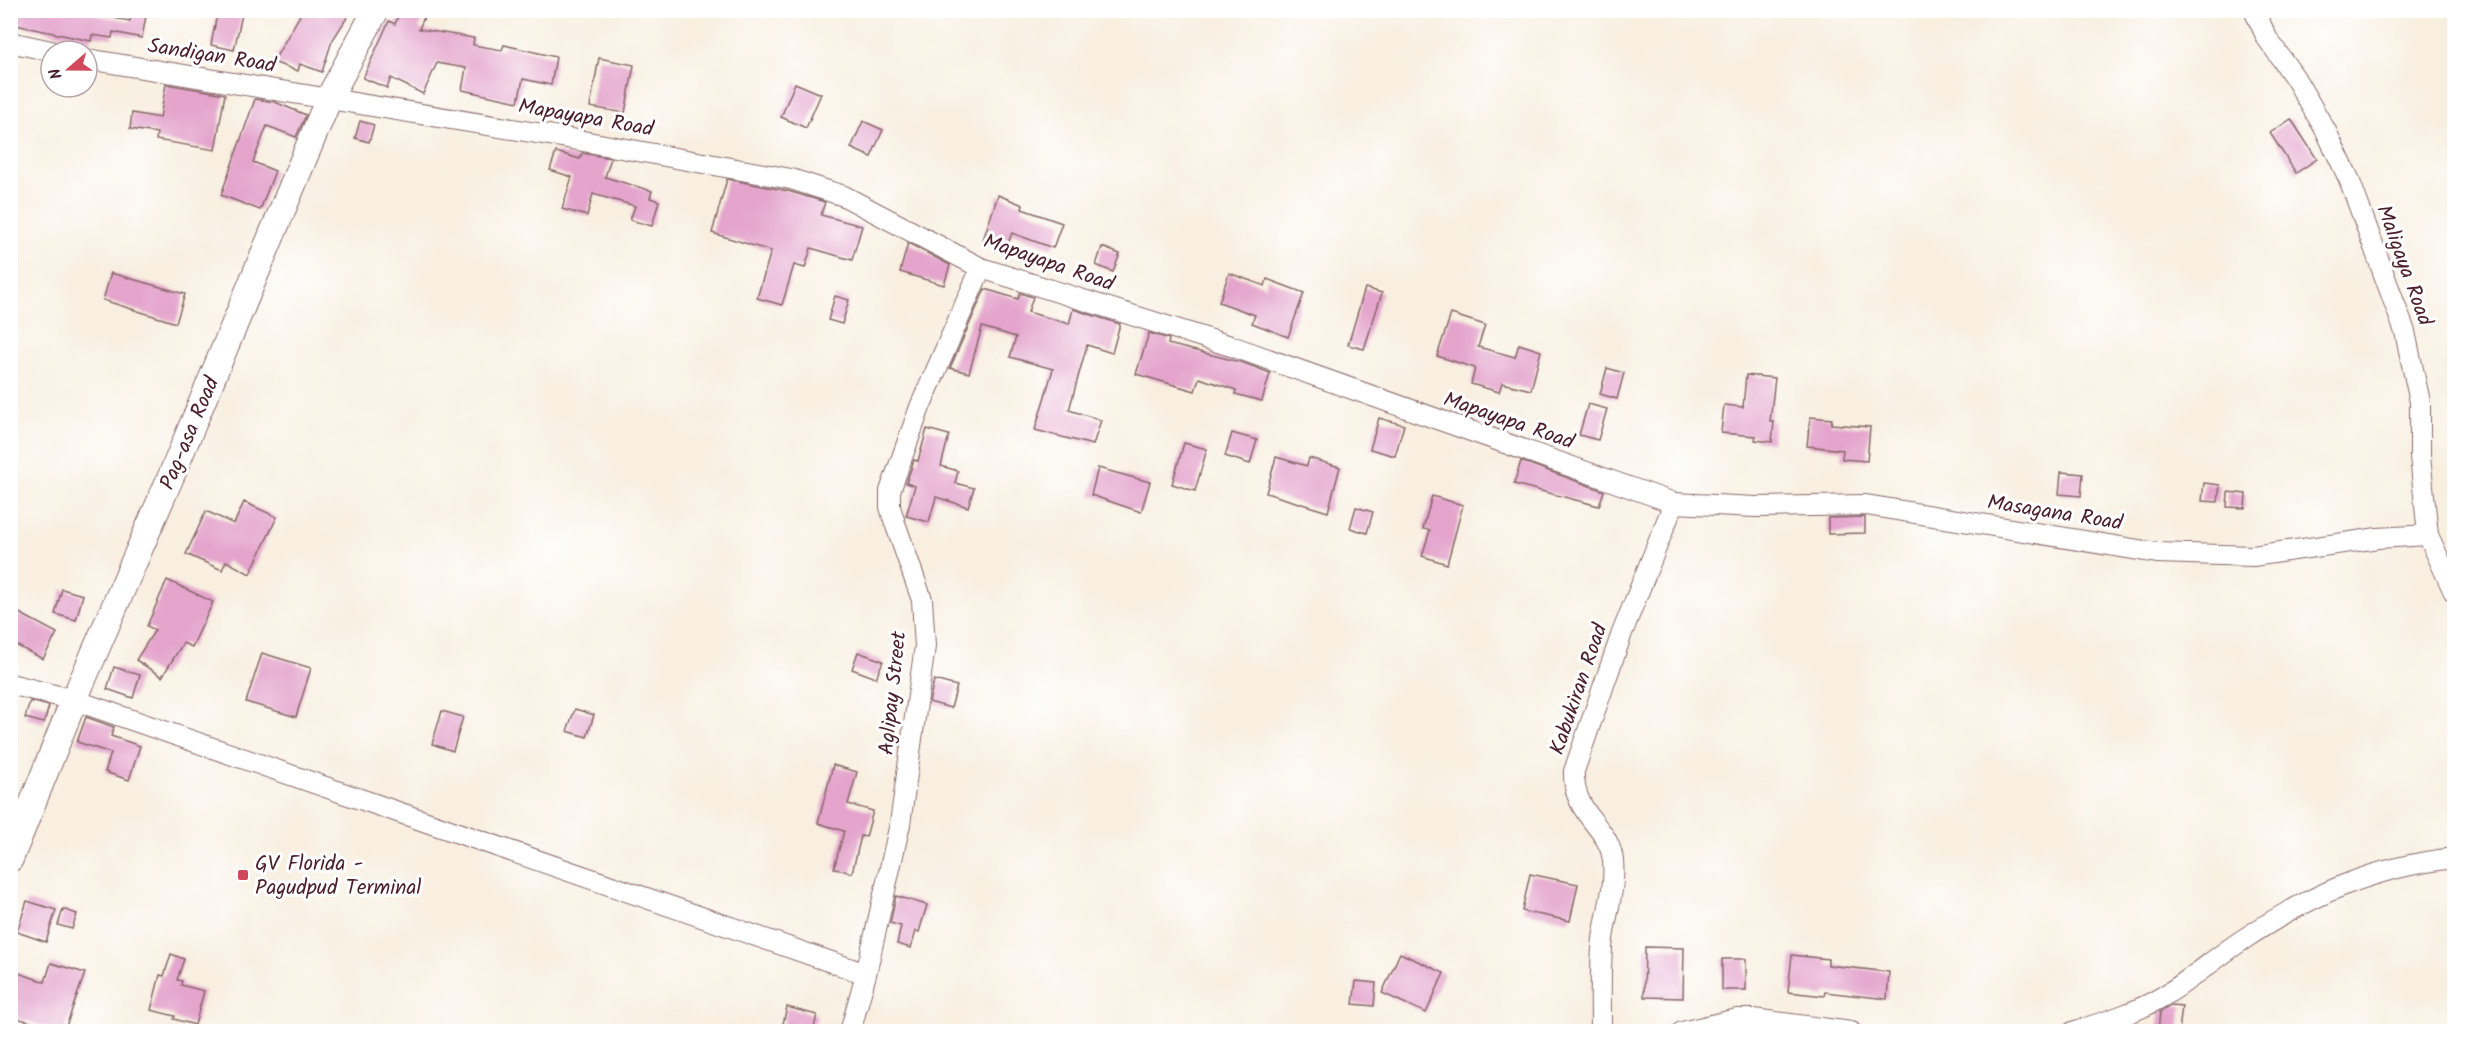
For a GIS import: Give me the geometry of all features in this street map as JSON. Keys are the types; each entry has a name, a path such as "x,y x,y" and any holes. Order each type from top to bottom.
{"main road":[{"name":"Pag-asa Road","path":"10,859 74,700 172,474 329,98 376,10"}],"street":[{"name":"Maligaya Road","path":"2254,10 2267,38 2295,78 2326,130 2349,178 2405,332 2420,402 2420,456 2428,535 2454,592"},
{"path":"10,42 39,48"},
{"name":"Sandigan Road","path":"99,61 329,98"},
{"name":"Mapayapa Road","path":"329,98 790,179 844,196 981,268 1234,347 1674,503"},
{"name":"Aglipay Street","path":"850,1032 866,974 900,824 925,646 922,600 892,515 890,491 920,407 981,268"},
{"name":"Masagana Road","path":"1674,503 1756,507 1866,506 1926,513 2004,529 2157,553 2178,554 2253,556 2378,538 2428,535"},
{"name":"Kabukiran Road","path":"1601,1032 1602,947 1614,876 1613,863 1608,843 1577,799 1574,771 1622,633 1674,503"},
{"path":"10,684 74,700 866,974"},
{"path":"2073,1032 2110,1021 2163,997 2245,938 2321,894 2364,876 2415,863 2454,858"},
{"path":"1683,1032 1737,1020 1753,1019 1851,1032"}],"building":[{"path":"17,10 96,10 96,15 130,21 132,10 147,10 142,38 113,32 112,38 92,35 91,39 82,39 15,25"},
{"path":"226,10 243,10 234,50 211,45 217,14 225,16"},
{"path":"303,10 339,10 348,16 332,41 322,72 300,64 298,71 273,62"},
{"path":"401,10 427,10 419,29 474,38 473,45 502,50 504,45 556,57 551,85 523,79 518,102 462,90 466,68 437,63 423,94 391,78 387,88 363,78 389,21 395,24"},
{"path":"599,58 634,65 625,113 590,107"},
{"path":"795,83 821,94 806,128 781,117"},
{"path":"166,84 225,94 215,150 156,140 157,133 130,129 132,113 160,118"},
{"path":"255,99 275,102 306,115 296,137 267,126 253,162 275,171 260,210 221,195"},
{"path":"2291,119 2317,159 2296,173 2270,133"},
{"path":"360,121 374,125 369,142 355,138"},
{"path":"863,121 883,130 871,157 851,148"},
{"path":"556,152 580,159 582,153 611,158 605,177 652,191 650,198 659,201 652,226 630,220 635,206 593,194 587,216 562,209 572,177 550,170"},
{"path":"727,179 788,191 825,202 821,215 862,226 852,260 811,248 805,268 794,265 782,305 757,298 771,251 712,233"},
{"path":"998,195 1023,205 1022,209 1062,223 1053,248 1012,233 1006,249 983,240"},
{"path":"908,243 950,265 944,285 900,272"},
{"path":"1102,247 1120,254 1113,272 1096,265"},
{"path":"111,273 185,294 176,323 103,300"},
{"path":"1229,273 1265,286 1267,279 1304,293 1288,337 1252,323 1255,315 1219,302"},
{"path":"1365,288 1382,293 1364,349 1348,345"},
{"path":"985,289 1018,299 1020,293 1033,297 1028,312 1069,324 1073,309 1120,324 1112,353 1087,345 1069,410 1101,420 1093,445 1035,430 1053,369 1010,357 1016,337 982,327 969,373 950,368"},
{"path":"835,296 849,300 842,324 828,320"},
{"path":"1451,314 1485,325 1478,347 1515,357 1519,344 1541,351 1531,390 1502,383 1499,392 1471,384 1475,368 1437,356"},
{"path":"1149,333 1169,339 1168,344 1244,363 1270,373 1262,401 1235,394 1236,390 1199,378 1195,391 1136,374"},
{"path":"1607,368 1624,373 1617,399 1600,394"},
{"path":"1746,375 1775,378 1770,422 1774,422 1772,442 1755,440 1756,436 1721,433 1724,405 1743,407"},
{"path":"1588,404 1607,409 1598,440 1579,435"},
{"path":"1810,417 1832,419 1831,424 1870,427 1867,461 1842,459 1843,450 1807,446"},
{"path":"1379,418 1404,425 1395,456 1370,449"},
{"path":"927,429 949,435 941,466 958,471 955,483 974,488 968,507 936,497 929,522 906,516 915,486 906,483 914,460 918,461"},
{"path":"1232,433 1257,440 1250,464 1225,456"},
{"path":"1184,443 1207,449 1195,491 1172,484"},
{"path":"1276,457 1307,466 1309,458 1340,467 1328,512 1266,493"},
{"path":"1521,461 1604,491 1599,506 1514,484"},
{"path":"1098,468 1150,482 1141,512 1091,495"},
{"path":"2061,472 2083,474 2081,496 2059,494"},
{"path":"2204,483 2220,485 2218,502 2202,501"},
{"path":"2228,492 2246,494 2245,508 2227,507"},
{"path":"1432,496 1463,505 1447,564 1422,556 1430,530 1423,529"},
{"path":"244,502 277,517 250,574 226,561 222,570 186,554 206,511 234,524"},
{"path":"1356,507 1373,512 1367,533 1350,528"},
{"path":"1865,517 1865,533 1828,534 1828,518"},
{"path":"167,580 213,602 192,647 183,643 162,677 136,660 155,630 147,626"},
{"path":"62,589 83,595 76,620 55,614"},
{"path":"10,608 57,633 43,659 10,642"},
{"path":"858,652 883,661 876,678 852,669"},
{"path":"262,653 311,668 296,717 246,702"},
{"path":"114,667 140,675 133,698 107,689"},
{"path":"934,680 957,686 951,708 929,702"},
{"path":"30,701 49,706 44,723 25,718"},
{"path":"575,709 594,715 587,737 567,731"},
{"path":"442,711 463,717 453,751 432,744"},
{"path":"86,717 114,727 111,736 140,746 129,780 105,772 111,753 77,742"},
{"path":"833,765 857,772 848,804 873,811 866,837 861,836 852,873 834,868 844,831 818,823"},
{"path":"1530,874 1578,884 1570,921 1522,911"},
{"path":"896,896 927,905 919,932 916,931 911,948 897,944 901,926 890,923"},
{"path":"27,901 56,910 46,942 17,932"},
{"path":"63,909 77,914 72,929 58,925"},
{"path":"1645,947 1684,948 1683,998 1644,997"},
{"path":"1400,953 1444,973 1426,1013 1382,993"},
{"path":"171,954 184,959 177,980 182,981 181,985 204,991 195,1025 174,1019 175,1016 151,1010 160,975 164,976"},
{"path":"1792,955 1828,959 1828,965 1889,972 1887,999 1825,992 1824,996 1788,992"},
{"path":"1722,959 1746,959 1746,990 1722,990"},
{"path":"51,963 85,973 64,1032 10,1016 10,970 45,982"},
{"path":"1356,981 1376,983 1374,1006 1353,1004"},
{"path":"2172,1005 2182,1006 2179,1032 2158,1032 2160,1012"},
{"path":"787,1007 817,1015 813,1032 781,1032"}],"place":[{"name":"GV Florida - Pagudpud Terminal","path":"243,875"}]}
